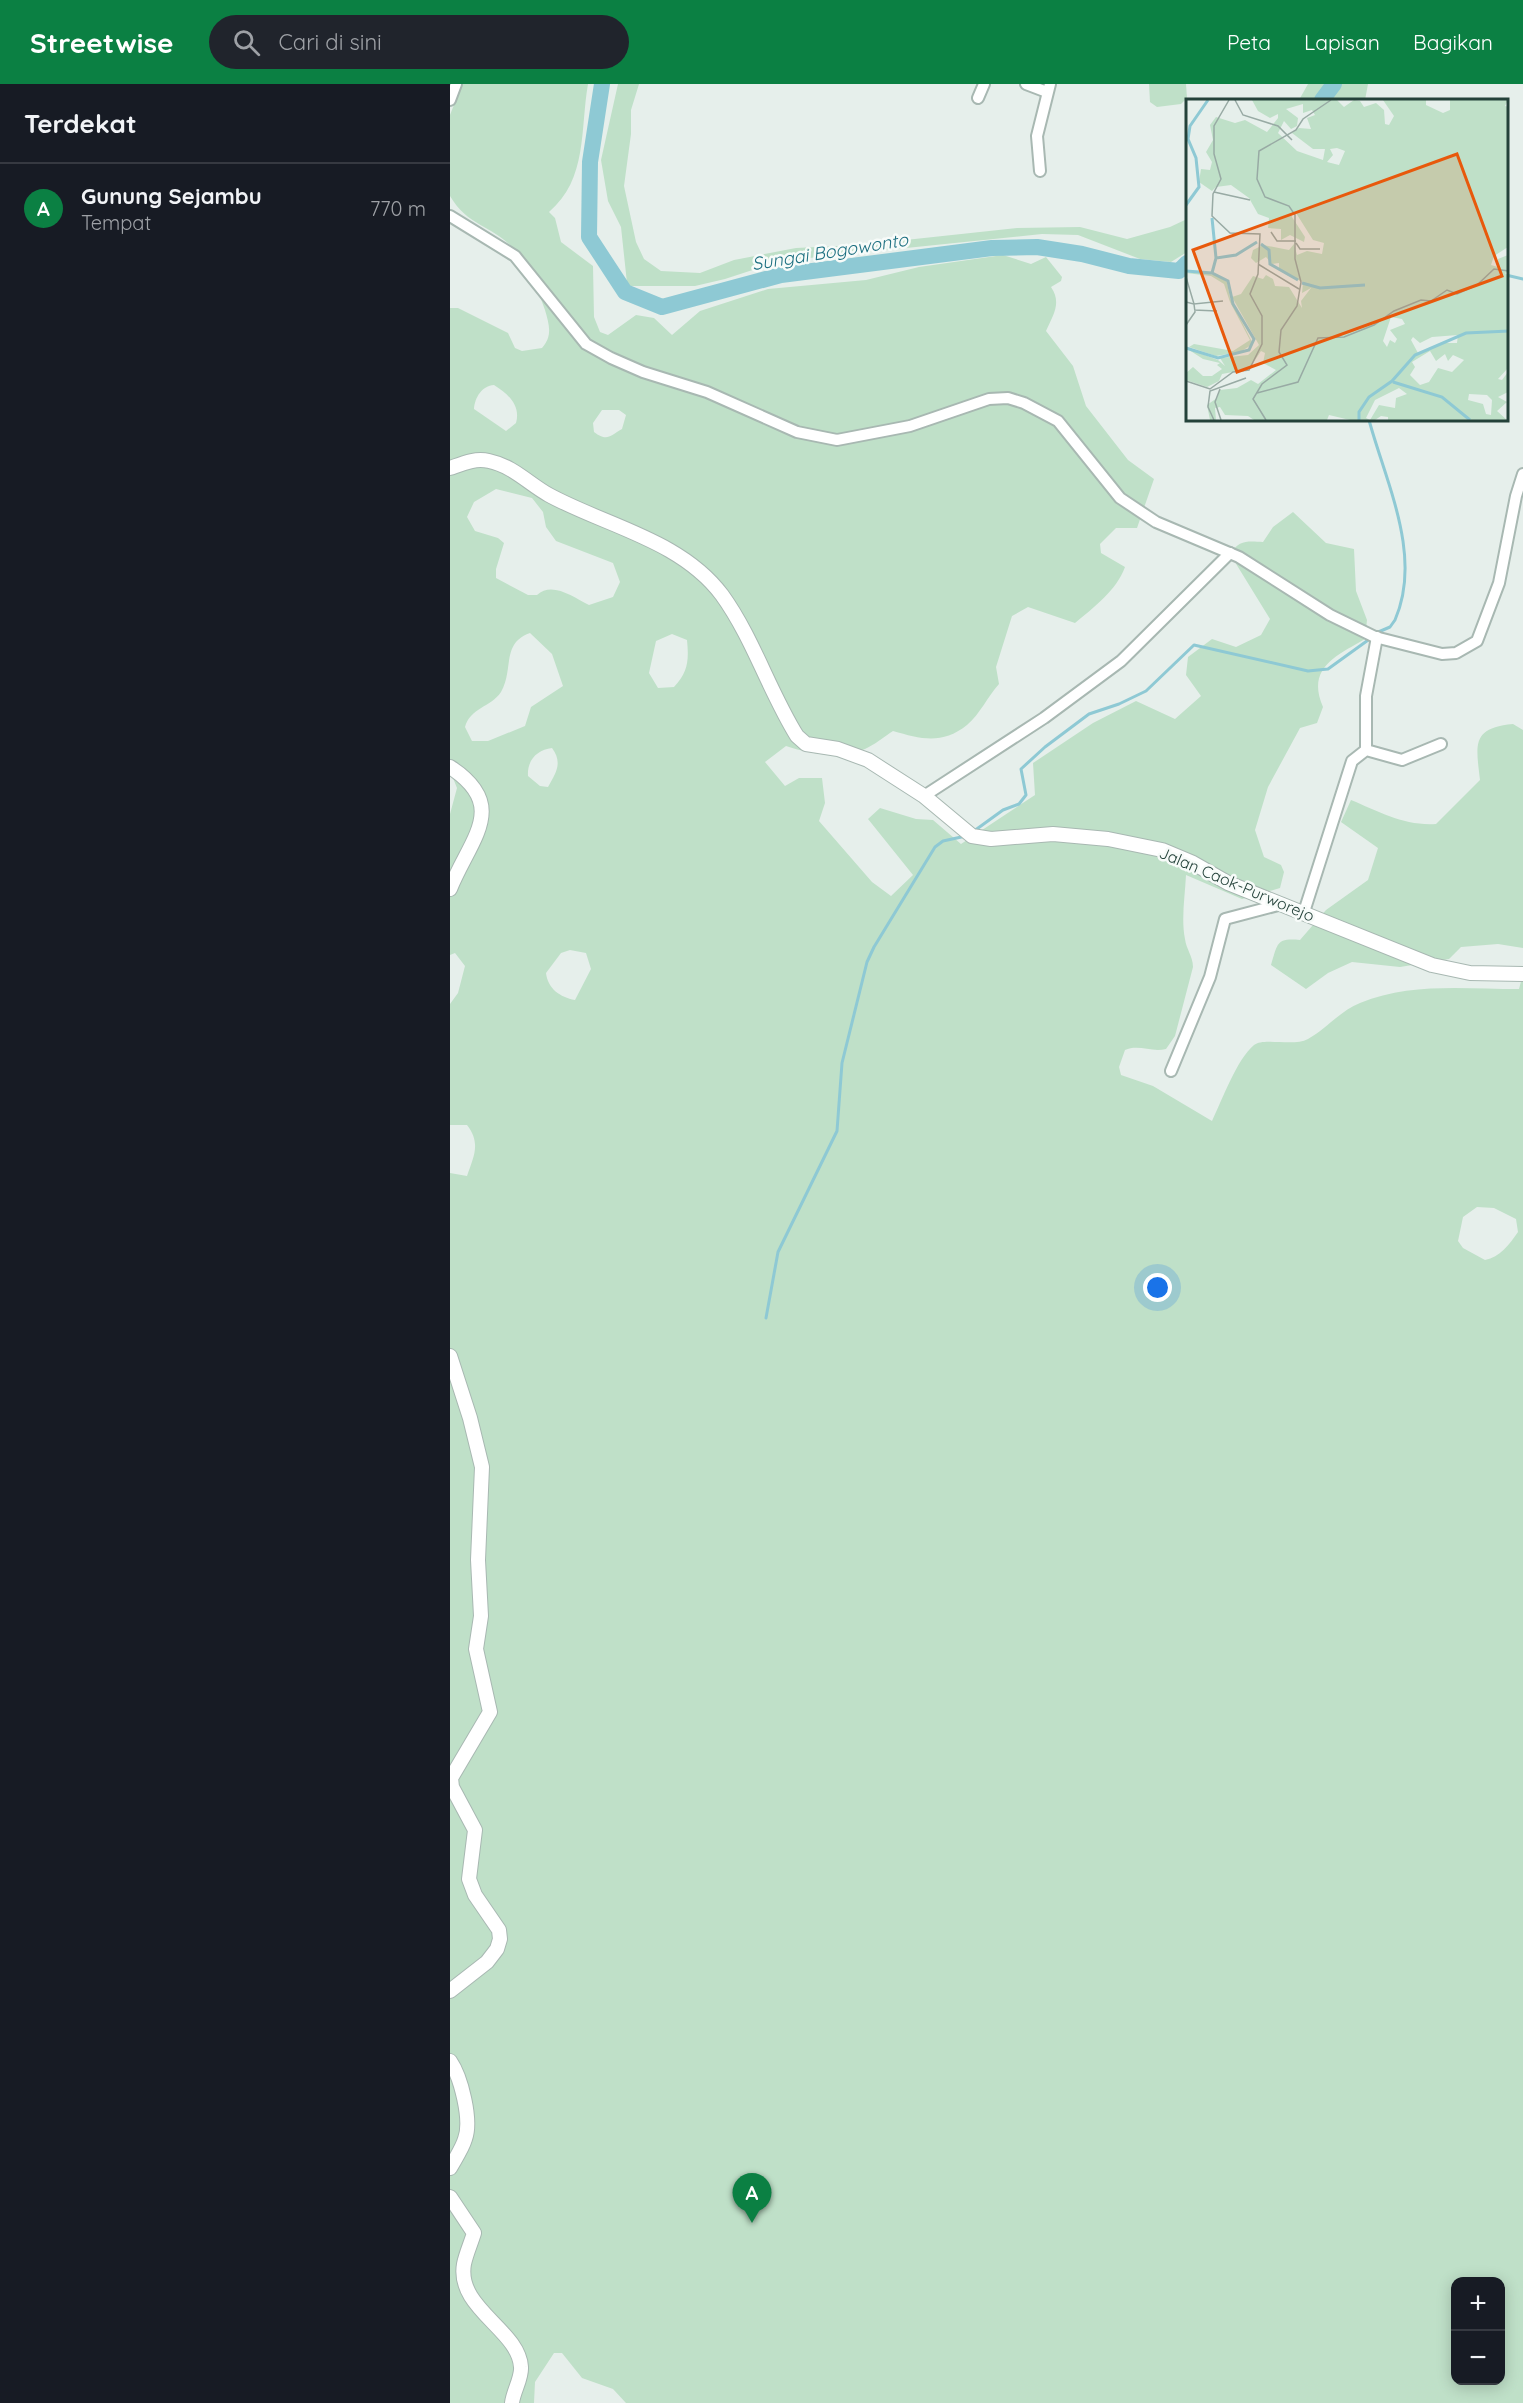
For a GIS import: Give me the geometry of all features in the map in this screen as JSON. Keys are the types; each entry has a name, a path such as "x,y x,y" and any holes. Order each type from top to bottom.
{"street":[{"path":"450,100 456,84"},
{"path":"978,98 984,84"},
{"path":"1026,84 1049,88 1037,136 1040,171"},
{"path":"450,216 514,256 586,344 611,358 643,372 707,392 796,432 837,440 910,426 989,399 1008,398 1024,403 1058,422 1120,498 1156,522 1230,553 1281,582 1330,615 1373,636 1442,654 1467,650 1477,641 1499,583 1516,496 1523,474"},
{"name":"Jalan Caok-Purworejo","path":"450,468 477,459 496,463 515,472 548,494 621,529 654,541 693,566 722,595 797,736 806,744 838,749 868,759 924,796 972,836 991,839 1053,834 1108,838 1151,848 1193,863 1228,883 1432,965 1470,973 1523,974"},
{"path":"924,796 1044,718 1121,661 1230,553"},
{"path":"1366,750 1365,696 1373,636"},
{"path":"1366,750 1402,760 1441,744"},
{"path":"1304,912 1347,773 1352,761 1366,750"},
{"path":"450,767 465,775 481,798 483,807 477,832 450,890"},
{"path":"1171,1071 1210,977 1225,919 1282,904"},
{"path":"450,1356 471,1418 482,1467 478,1560 481,1616 476,1649 490,1704 487,1721 454,1771 452,1787 475,1830 469,1879 475,1895 499,1930 500,1939 498,1948 487,1962 450,1991"},
{"path":"450,2061 456,2070 465,2105 467,2131 450,2168"},
{"path":"450,2197 474,2233 464,2265 471,2298 501,2331 516,2352 522,2367 512,2403"}],"green space":[{"path":"462,84 588,84 576,169 562,199 549,212 555,218 561,242 593,266 594,317 600,332 608,335 636,315 654,318 672,335 700,311 768,289 866,280 919,267 1003,255 1031,264 1046,257 1062,277 1061,281 1051,287 1056,304 1046,331 1073,366 1086,406 1128,460 1154,479 1137,528 1116,528 1100,544 1101,553 1125,567 1121,576 1104,598 1075,623 1028,607 1012,616 996,667 999,684 972,721 949,736 922,738 893,731 865,749 835,755 786,746 765,762 785,786 799,778 822,778 825,803 819,821 872,882 891,896 913,875 868,819 880,808 916,819 933,820 961,844 1035,795 1033,763 1093,723 1136,701 1175,719 1201,696 1186,675 1188,657 1212,639 1236,647 1261,635 1270,619 1230,554 1237,546 1248,542 1263,542 1273,527 1293,512 1326,543 1354,549 1356,591 1367,620 1365,639 1334,658 1321,673 1318,682 1323,707 1317,723 1300,728 1268,787 1255,830 1264,857 1281,865 1284,872 1280,888 1242,899 1186,875 1184,931 1193,967 1175,1036 1166,1049 1130,1048 1125,1050 1119,1067 1121,1075 1153,1086 1212,1121 1230,1080 1254,1045 1308,1039 1353,1006 1379,996 1438,988 1519,989 1523,974 1523,2403 626,2403 613,2389 582,2378 562,2353 554,2353 535,2382 534,2403 450,2403 450,1173 467,1176 474,1156 475,1144 467,1125 450,1125 450,1004 458,993 465,966 455,953 450,955 450,814 457,788 450,776 450,308 458,308 508,333 515,348 522,351 542,348 548,339 549,330 538,292 522,260 503,239 464,213 450,196 450,115","holes":["494,385 504,392 515,405 516,423 506,431 474,409 478,396","602,410 619,410 626,415 622,429 611,436 602,437 594,432 593,423","496,489 532,498 543,512 546,527 556,541 613,563 620,582 613,597 589,605 556,590 528,595 496,578 496,569 504,543 498,538 475,531 467,517 474,502","530,633 552,654 563,686 531,707 525,726 488,741 472,741 465,727 471,716 501,692 505,684 512,650 521,638","672,634 687,640 686,666 674,687 658,688 649,673 656,641","552,748 558,763 556,772 548,787 540,786 528,776 529,765 542,751","570,950 586,953 591,969 575,1000 564,997 552,988 547,979 546,973 561,953","1477,1207 1494,1208 1516,1219 1518,1232 1508,1246 1500,1253 1485,1260 1463,1248 1458,1241 1463,1217"]},
{"path":"618,84 639,84 631,110 631,134 624,186 636,242 644,259 661,271 700,273 734,260 796,248 859,245 1017,228 1080,227 1127,239 1170,227 1186,219 1186,253 1171,262 1140,259 1078,235 1042,234 780,261 695,286 630,286 627,283 621,227 608,201 601,160"},
{"path":"1149,84 1186,84 1187,98 1181,104 1157,107 1150,102"},
{"path":"1308,84 1325,84 1316,99 1300,99"},
{"path":"1340,84 1368,84 1365,99 1331,99"},
{"path":"1513,724 1523,730 1523,948 1498,944 1461,947 1449,959 1400,967 1352,962 1328,973 1306,989 1271,965 1277,947 1282,941 1300,940 1326,910 1368,880 1378,848 1341,822 1351,800 1413,823 1436,824 1480,780 1478,748 1483,734 1499,726"}],"waterway":[{"name":"Sungai Bogowonto","path":"602,84 590,162 589,237 625,292 662,307 781,275 992,248 1037,247 1082,254 1129,266 1179,271 1186,264"},
{"name":"Sungai Bogowonto","path":"1323,99 1334,84"},
{"path":"1508,275 1523,279"},
{"path":"1370,422 1399,520 1404,545 1405,571 1403,596 1395,620 1390,627 1376,633"},
{"path":"974,831 1003,810 1019,804 1026,795 1021,769 1045,747 1089,714 1119,704 1146,691 1194,645 1308,671 1328,669 1371,638"},
{"path":"766,1318 778,1252 837,1131 842,1063 867,962 935,847 943,841 966,836"}],"place":[{"name":"Gunung Sejambu","path":"752,2223"}]}
